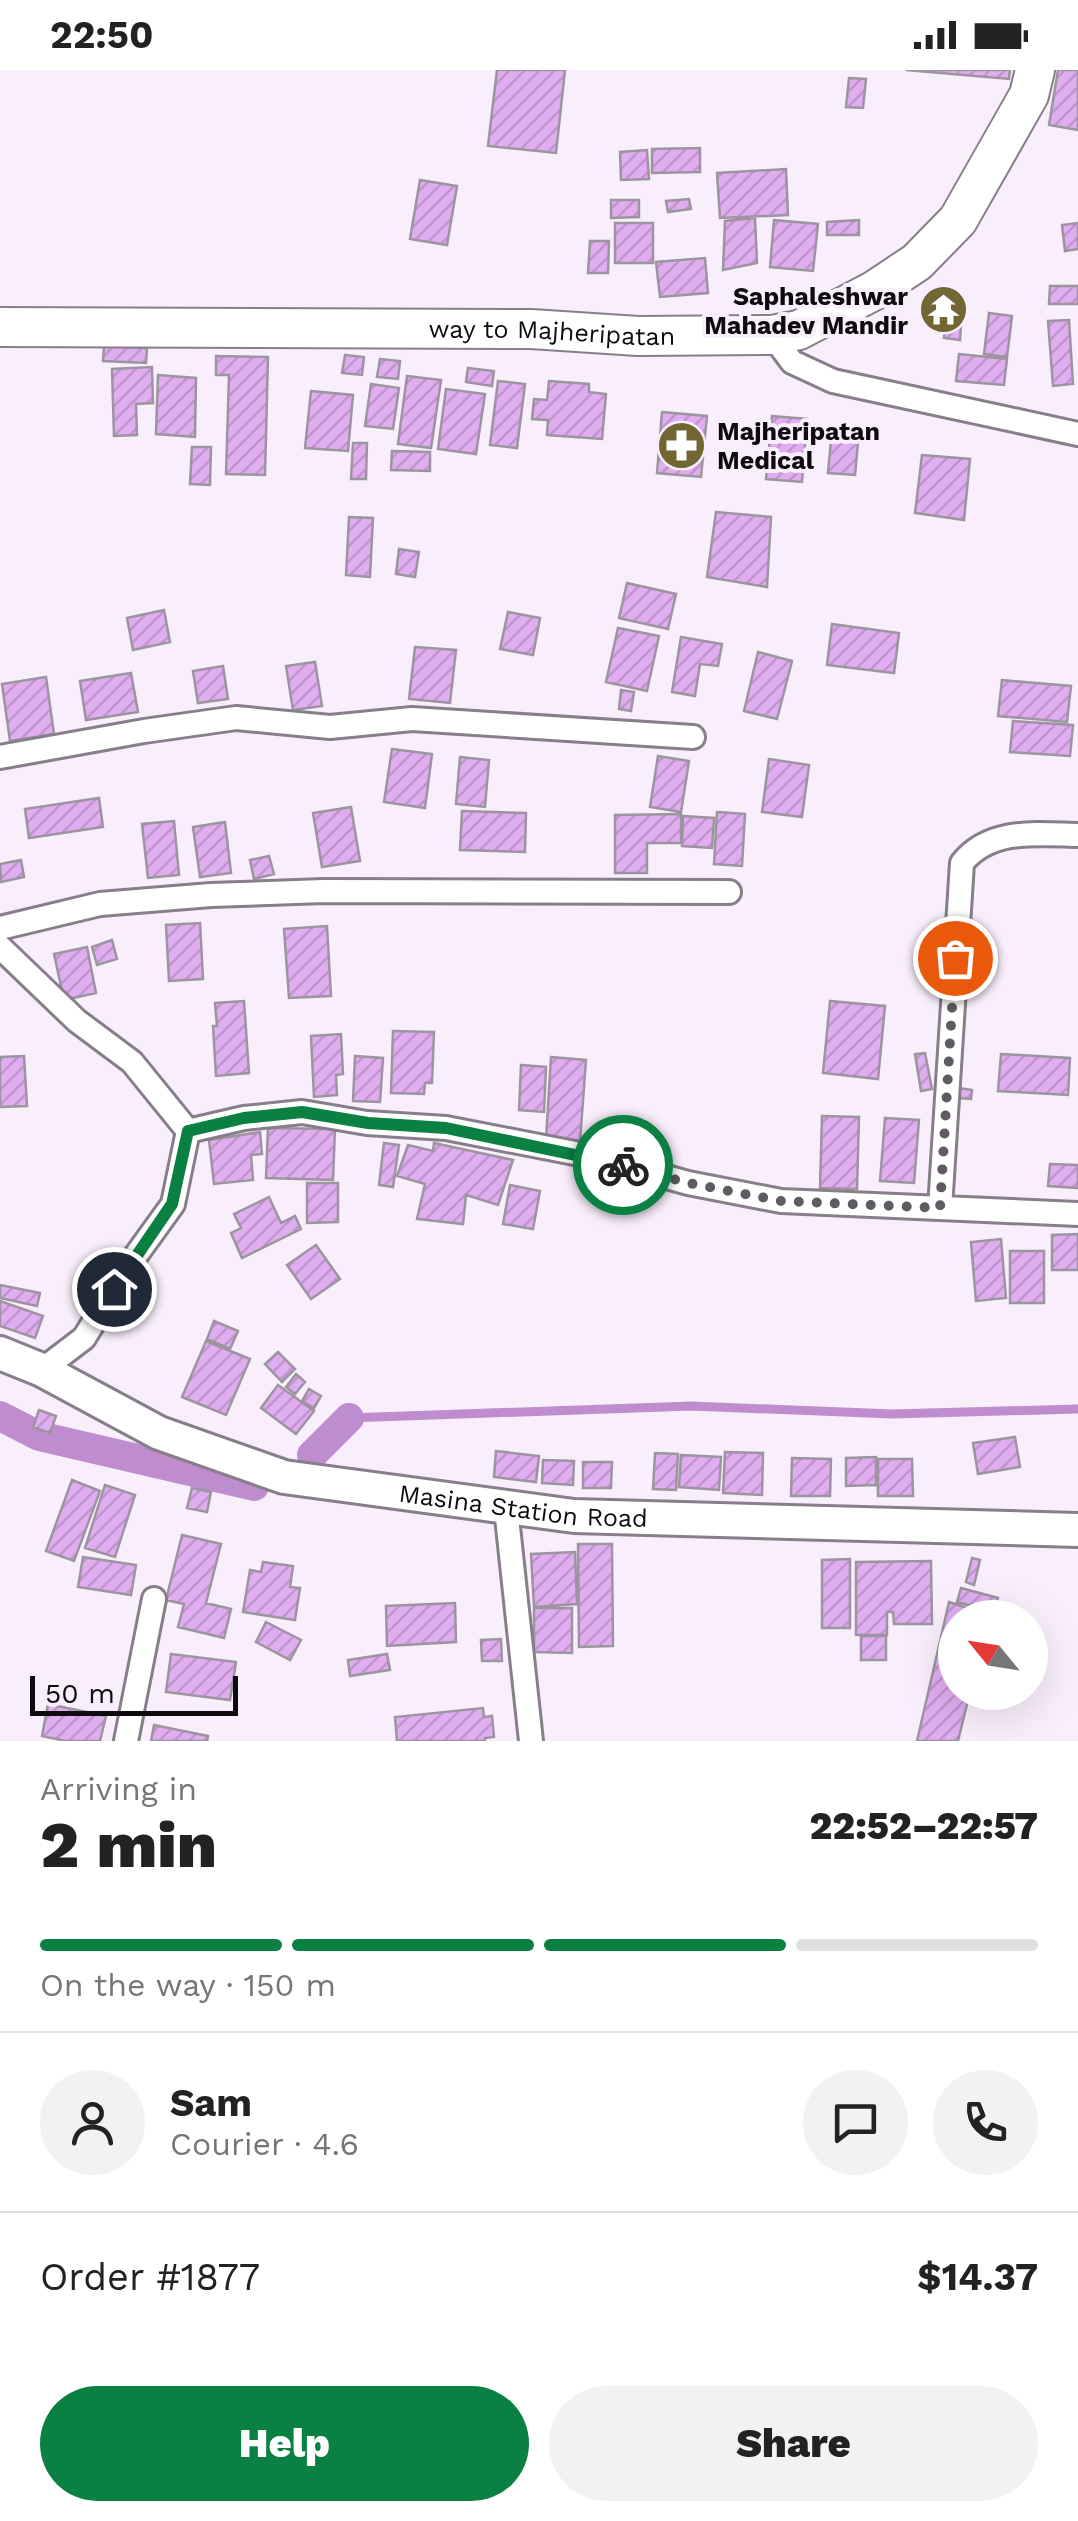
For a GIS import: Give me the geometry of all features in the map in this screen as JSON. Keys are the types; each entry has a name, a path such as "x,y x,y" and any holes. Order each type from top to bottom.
{"main road":[{"name":"way to Majheripatan","path":"0,328 532,329 638,336 772,336 799,330 917,262 958,220 1028,95 1035,70"}],"street":[{"path":"772,336 792,362 832,381 1078,434"},
{"path":"0,757 236,718 330,727 412,719 693,737"},
{"path":"940,1208 962,863 974,847 1002,836 1078,836"},
{"path":"0,928 100,904 211,895 729,892"},
{"path":"0,947 78,1022 132,1062 188,1131"},
{"path":"188,1131 244,1118 302,1112 368,1123 446,1128 595,1157 688,1183 781,1201 1078,1214"},
{"path":"42,1370 84,1338 172,1204 188,1131"},
{"name":"Masina Station Road","path":"1,1358 42,1370 159,1433 284,1477 506,1508 594,1516 1078,1530"},
{"path":"506,1508 531,1741"},
{"path":"126,1741 154,1598"}],"building":[{"path":"497,70 565,70 556,153 488,146"},
{"path":"906,70 1010,70 1009,79"},
{"path":"1058,70 1078,70 1078,130 1049,125"},
{"path":"849,78 866,79 863,108 846,107"},
{"path":"700,148 700,172 652,173 652,149"},
{"path":"647,150 649,179 621,180 620,152"},
{"path":"786,169 788,215 720,218 717,173"},
{"path":"420,180 457,186 447,245 410,239"},
{"path":"689,199 691,209 668,212 666,201"},
{"path":"611,200 639,200 639,217 611,218"},
{"path":"755,218 757,263 723,270 725,221"},
{"path":"774,220 818,224 813,271 770,267"},
{"path":"859,220 859,235 827,235 827,222"},
{"path":"615,223 653,223 653,263 615,263"},
{"path":"1078,223 1078,249 1065,251 1062,225"},
{"path":"590,241 609,241 608,273 588,273"},
{"path":"705,258 708,293 660,297 656,262"},
{"path":"1050,286 1078,286 1078,304 1049,304"},
{"path":"989,313 1012,316 1007,357 984,354"},
{"path":"1069,320 1073,384 1053,386 1048,321"},
{"path":"945,322 961,324 960,340 944,338"},
{"path":"104,346 147,348 146,363 103,361"},
{"path":"959,354 1007,359 1004,385 956,381"},
{"path":"345,355 364,357 362,375 342,373"},
{"path":"216,356 268,357 265,475 226,474 229,375 216,375"},
{"path":"380,359 400,361 398,379 377,377"},
{"path":"152,367 153,403 136,404 137,435 114,436 112,369"},
{"path":"468,368 494,371 492,386 466,382"},
{"path":"158,375 196,378 195,437 156,434"},
{"path":"407,376 441,380 431,448 398,444"},
{"path":"498,381 525,384 517,448 490,445"},
{"path":"549,381 589,384 589,392 606,394 602,439 547,435 548,420 532,419 534,399 547,400"},
{"path":"371,384 399,388 393,429 365,426"},
{"path":"446,389 485,394 476,454 438,449"},
{"path":"311,391 353,395 348,451 305,448"},
{"name":"Majheripatan Medical","path":"662,412 707,416 701,477 657,473"},
{"path":"772,416 807,419 802,482 766,479"},
{"path":"832,429 859,432 855,475 828,473"},
{"path":"353,443 367,443 366,479 351,479"},
{"path":"192,447 211,447 210,485 190,484"},
{"path":"392,451 430,452 430,471 391,470"},
{"path":"922,455 970,459 964,520 915,513"},
{"path":"716,512 771,517 767,587 707,577"},
{"path":"349,517 373,518 370,577 346,575"},
{"path":"399,549 419,552 415,577 396,574"},
{"path":"627,583 676,594 668,629 619,618"},
{"path":"164,610 170,642 133,650 127,618"},
{"path":"508,612 540,618 533,655 500,649"},
{"path":"832,624 899,633 894,673 827,665"},
{"path":"618,628 659,636 647,691 606,682"},
{"path":"681,637 722,644 718,666 700,664 695,696 672,692"},
{"path":"415,647 456,650 450,703 409,699"},
{"path":"758,652 792,661 777,719 744,711"},
{"path":"315,662 322,706 293,710 286,666"},
{"path":"223,666 228,699 198,703 193,671"},
{"path":"131,673 138,712 86,720 80,681"},
{"path":"46,677 54,734 10,741 2,684"},
{"path":"1002,680 1071,686 1067,722 998,716"},
{"path":"621,690 634,692 631,711 619,709"},
{"path":"1013,721 1073,725 1070,756 1010,752"},
{"path":"392,749 432,754 425,808 384,802"},
{"path":"658,756 689,761 681,812 650,807"},
{"path":"460,757 489,760 485,807 456,804"},
{"path":"769,759 809,765 802,817 762,812"},
{"path":"99,798 103,827 29,838 25,809"},
{"path":"351,807 360,861 322,867 313,813"},
{"path":"462,811 526,813 525,852 460,850"},
{"path":"717,812 745,814 742,866 714,864"},
{"path":"681,814 681,843 647,843 647,873 615,873 615,815"},
{"path":"683,816 714,818 712,848 682,846"},
{"path":"174,821 179,875 148,878 142,824"},
{"path":"225,822 231,873 200,877 193,827"},
{"path":"269,856 274,874 254,879 250,860"},
{"path":"21,860 24,877 1,882 0,864"},
{"path":"200,923 203,979 169,981 166,925"},
{"path":"327,926 331,996 289,998 284,929"},
{"path":"112,940 117,959 97,965 92,947"},
{"path":"87,947 96,993 64,1000 54,954"},
{"path":"244,1001 249,1073 216,1076 215,1003"},
{"path":"830,1001 885,1006 878,1079 823,1073"},
{"path":"393,1031 434,1032 432,1083 425,1083 424,1094 391,1093"},
{"path":"341,1034 343,1074 336,1075 337,1095 314,1097 311,1036"},
{"path":"925,1053 932,1089 921,1091 915,1054"},
{"path":"1001,1054 1070,1058 1068,1095 998,1091"},
{"path":"24,1056 27,1106 0,1107 0,1057"},
{"path":"355,1056 383,1058 380,1102 353,1101"},
{"path":"551,1057 586,1060 580,1142 546,1139"},
{"path":"521,1065 546,1067 544,1112 519,1110"},
{"path":"959,1088 972,1090 971,1099 958,1098"},
{"path":"822,1116 859,1117 857,1189 820,1188"},
{"path":"885,1118 919,1120 914,1183 880,1181"},
{"path":"268,1128 335,1129 333,1180 266,1178"},
{"path":"260,1132 262,1154 251,1155 253,1180 214,1184 209,1140"},
{"path":"384,1143 399,1145 393,1187 379,1185"},
{"path":"434,1143 513,1160 498,1205 466,1195 463,1224 417,1219 425,1184 397,1176 408,1145 433,1151"},
{"path":"1050,1164 1078,1165 1078,1188 1048,1186"},
{"path":"307,1183 338,1183 338,1222 307,1223"},
{"path":"510,1185 540,1191 533,1229 503,1224"},
{"path":"269,1197 281,1223 295,1216 301,1229 242,1258 231,1233 241,1228 234,1214"},
{"path":"1078,1234 1078,1270 1052,1270 1052,1235"},
{"path":"1001,1239 1006,1298 976,1301 971,1242"},
{"path":"316,1245 340,1279 311,1299 287,1265"},
{"path":"1010,1251 1044,1251 1044,1303 1010,1303"},
{"path":"0,1285 40,1293 37,1306 0,1298"},
{"path":"0,1301 43,1316 35,1338 0,1326"},
{"path":"214,1321 238,1331 230,1349 207,1339"},
{"path":"206,1341 250,1359 226,1415 182,1397"},
{"path":"278,1352 295,1369 282,1382 265,1364"},
{"path":"296,1374 305,1382 295,1394 286,1387"},
{"path":"278,1385 314,1411 296,1434 261,1408"},
{"path":"309,1389 321,1396 314,1408 302,1401"},
{"path":"39,1410 56,1416 50,1433 33,1427"},
{"path":"1015,1437 1020,1467 978,1474 973,1443"},
{"path":"496,1451 539,1456 536,1482 494,1477"},
{"path":"725,1452 763,1453 762,1495 723,1493"},
{"path":"655,1453 678,1454 676,1490 653,1489"},
{"path":"681,1455 721,1457 719,1490 679,1487"},
{"path":"876,1457 876,1485 846,1486 846,1458"},
{"path":"792,1458 831,1459 830,1496 791,1496"},
{"path":"878,1459 912,1459 913,1496 878,1496"},
{"path":"543,1460 574,1461 573,1485 542,1483"},
{"path":"583,1462 612,1462 611,1488 583,1488"},
{"path":"72,1480 100,1491 74,1561 46,1551"},
{"path":"105,1485 135,1495 115,1557 85,1548"},
{"path":"192,1488 211,1492 207,1512 187,1508"},
{"path":"182,1535 221,1544 206,1603 231,1609 224,1638 178,1627 184,1604 166,1600"},
{"path":"578,1544 612,1544 613,1646 579,1647"},
{"path":"575,1552 577,1604 534,1607 531,1554"},
{"path":"83,1557 136,1565 131,1595 78,1587"},
{"path":"972,1558 980,1560 974,1585 966,1582"},
{"path":"850,1559 850,1628 822,1628 822,1560"},
{"path":"931,1561 932,1624 894,1624 893,1612 887,1612 887,1635 856,1635 856,1562"},
{"path":"263,1562 293,1566 290,1587 300,1588 295,1620 243,1612 250,1570 261,1572"},
{"path":"961,1588 998,1598 997,1600 958,1600"},
{"path":"455,1603 456,1642 387,1646 386,1606"},
{"path":"534,1608 572,1608 572,1653 534,1652"},
{"path":"266,1622 301,1640 290,1660 256,1642"},
{"path":"861,1636 886,1636 886,1660 861,1660"},
{"path":"501,1639 502,1661 482,1661 481,1640"},
{"path":"938,1650 938,1710 966,1710 958,1741 917,1741"},
{"path":"171,1654 236,1662 230,1700 166,1692"},
{"path":"387,1654 390,1670 350,1676 348,1660"},
{"path":"48,1704 106,1716 100,1741 42,1736"},
{"path":"483,1708 484,1717 492,1716 494,1737 485,1741 397,1741 395,1717"},
{"path":"154,1725 208,1736 207,1741 151,1741"}],"waterway":[{"path":"349,1418 691,1406 893,1414 1078,1409"},
{"path":"0,1416 39,1436 254,1486"},
{"path":"312,1455 349,1418"}],"way so far":[{"path":"623,1165 688,1183 781,1201 940,1208 955,958"}],"place":[{"name":"Saphaleshwar Mahadev Mandir","path":"943,310"},
{"name":"Majheripatan Medical","path":"682,445"}],"route":[{"path":"114,1289 172,1204 188,1131 244,1118 302,1112 368,1123 446,1128 623,1165"}]}
